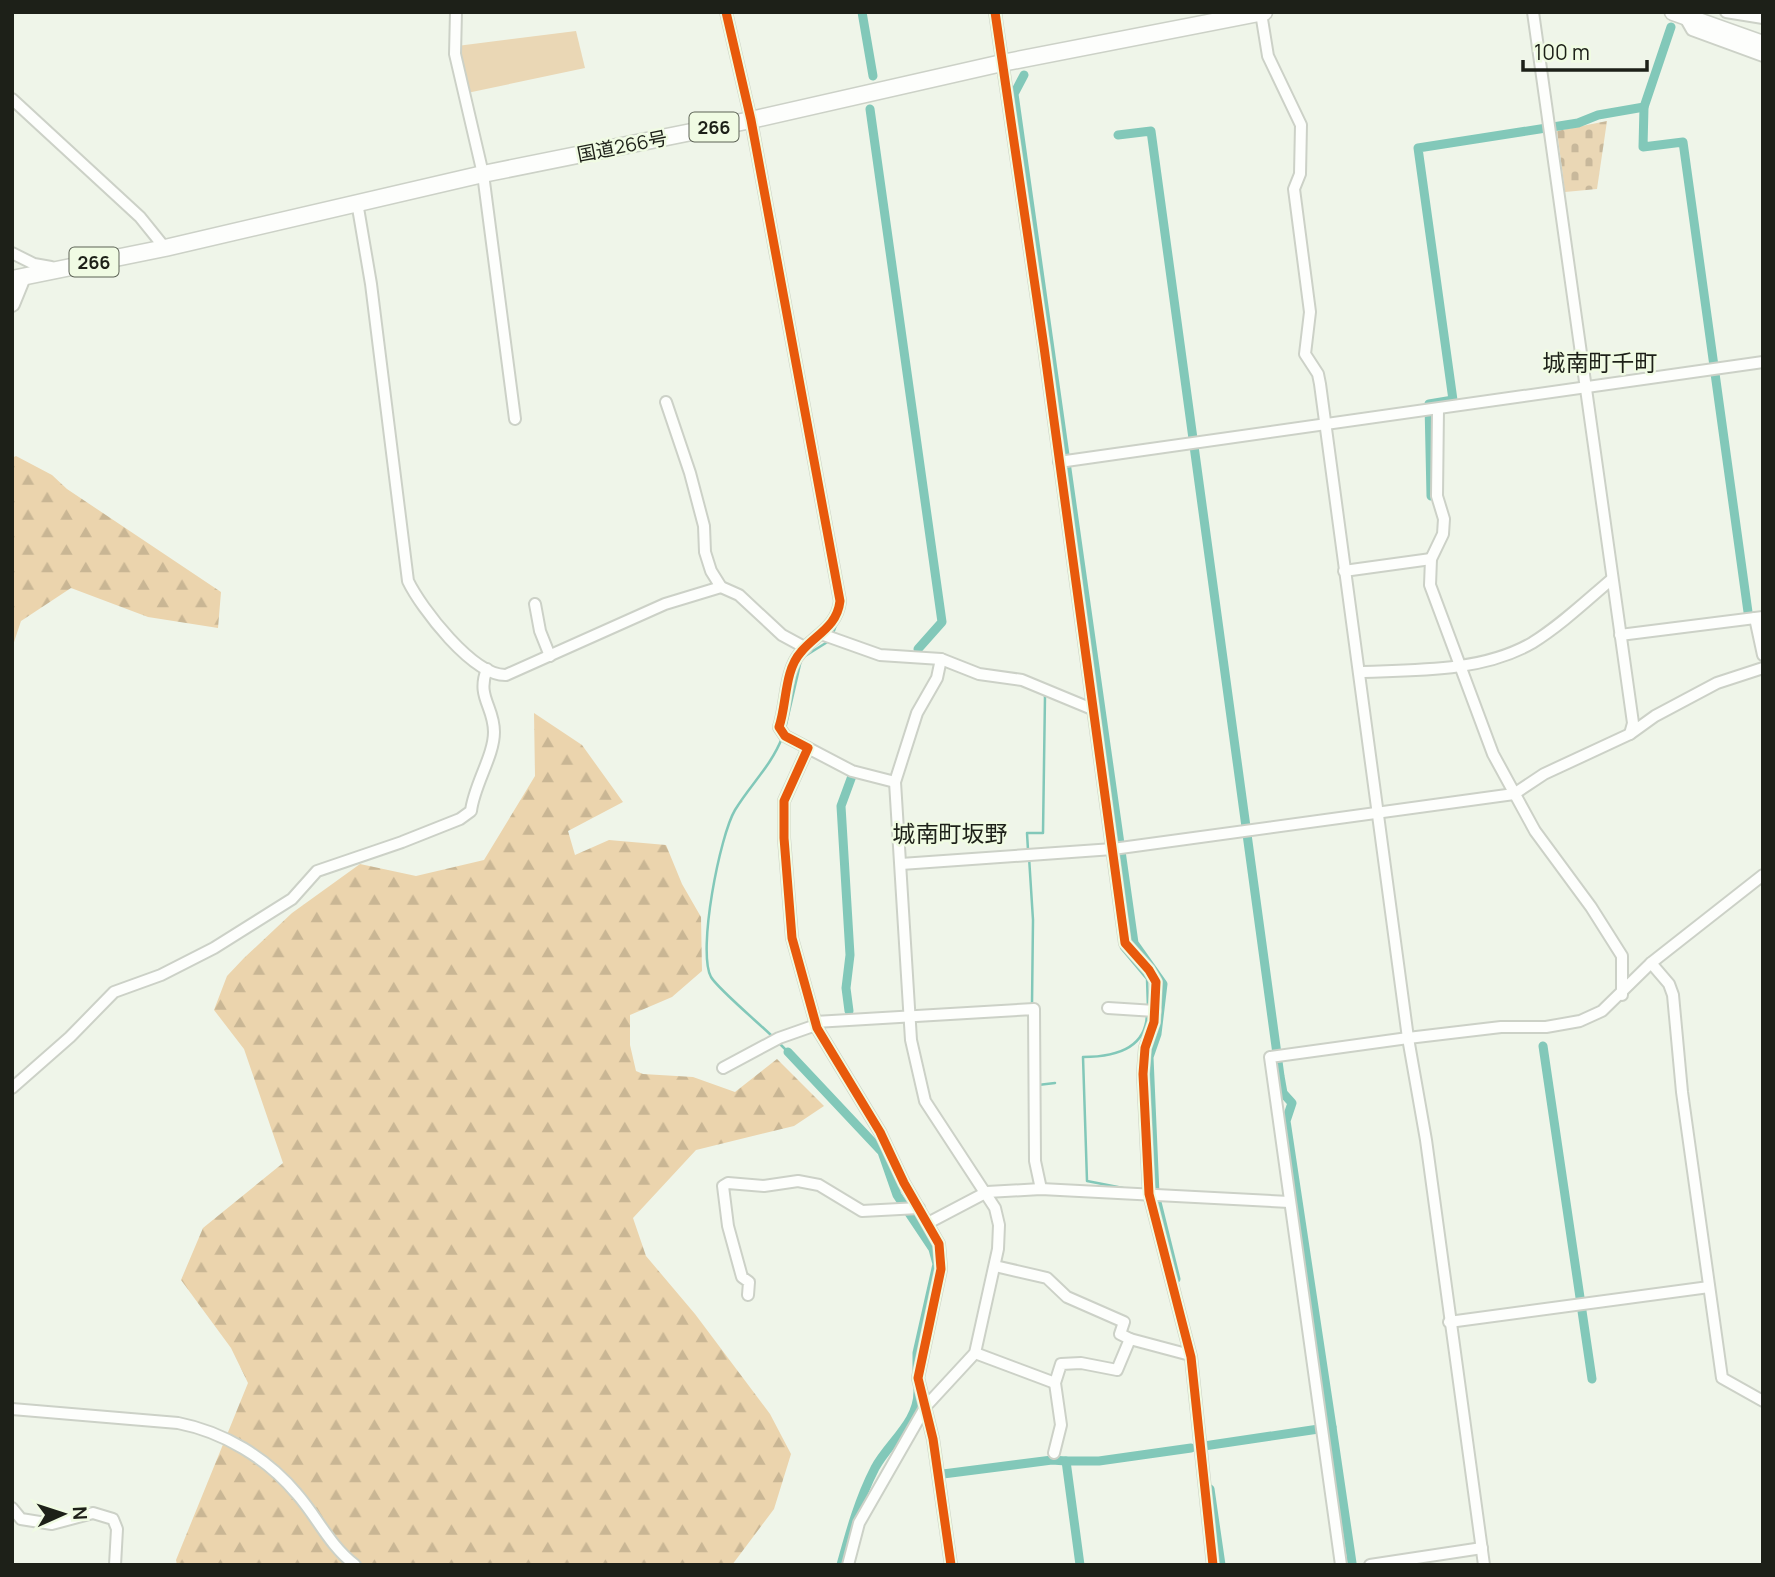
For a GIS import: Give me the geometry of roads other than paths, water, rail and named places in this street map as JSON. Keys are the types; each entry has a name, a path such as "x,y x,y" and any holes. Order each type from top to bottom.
{"highway":[{"name":"国道266号","path":"18,278 164,248 483,174 751,120 1002,63 1262,12"},
{"path":"1686,13 1763,44"}],"main road":[{"path":"12,304 18,278"}],"street":[{"path":"456,12 455,54 483,174 515,419"},
{"path":"726,12 751,120 840,601 831,625 797,659 779,727 785,736 852,771 895,782"},
{"path":"995,12 1125,943 1156,982 1155,1011 1145,1048 1143,1074 1149,1194 1190,1355 1213,1565"},
{"path":"1262,12 1268,56 1301,125 1300,174 1294,189 1310,312 1305,354 1318,374 1408,1038 1426,1140 1484,1565"},
{"path":"1533,12 1633,723 1630,734"},
{"path":"1726,12 1763,19"},
{"path":"1686,13 1692,30 1763,56"},
{"path":"12,99 140,217 164,248"},
{"path":"357,202 371,285 408,581 417,599 461,650 495,676 506,675 665,604 721,587 739,595 782,635 806,648"},
{"path":"12,254 34,264 61,269"},
{"path":"1059,462 1763,362"},
{"path":"666,401 701,513 705,552 721,587"},
{"path":"1438,409 1437,496 1444,519 1443,534 1431,559 1430,585 1493,754 1535,831 1591,907 1622,956 1622,995"},
{"path":"1344,571 1431,559"},
{"path":"1359,672 1436,670 1504,655 1530,644 1612,579"},
{"path":"535,604 540,631 550,656"},
{"path":"1620,635 1759,617 1763,655"},
{"path":"821,634 880,655 941,659 979,674 1022,680 1043,686 1076,704 1093,709"},
{"path":"848,1565 859,1523 926,1406 975,1353 995,1266 999,1225 987,1192 925,1101 911,1040 895,782 917,713 937,678 941,659"},
{"path":"901,863 1113,849 1379,815 1514,794 1544,774 1630,734 1655,716 1717,683 1763,668"},
{"path":"12,1088 114,992 161,975 215,948 292,899 317,872 402,842 460,819 471,811 475,789 494,733 491,711 482,692 487,669"},
{"path":"808,748 784,801 783,838 792,938 809,1010 880,1132 939,1244 941,1269 918,1378 926,1406 951,1565"},
{"path":"1341,1565 1270,1056 1501,1027 1546,1027 1580,1021 1602,1011 1622,995 1651,963 1763,875"},
{"path":"1651,963 1669,984 1673,995 1682,1092 1722,1378 1763,1401"},
{"path":"1108,1008 1155,1011"},
{"path":"723,1068 779,1038 816,1024 909,1015 1034,1009 1035,1161 1041,1189"},
{"path":"748,1295 749,1282 742,1277 729,1226 723,1186 728,1183 764,1186 798,1181 819,1185 862,1211 919,1208"},
{"path":"928,1223 987,1192 1041,1189 1289,1202"},
{"path":"995,1266 1047,1278 1067,1297 1124,1322 1121,1334 1130,1339 1190,1355"},
{"path":"1450,1322 1709,1287"},
{"path":"1054,1453 1061,1425 1055,1383 1061,1364 1081,1363 1117,1370 1130,1339"},
{"path":"975,1353 1055,1383"},
{"path":"12,1409 178,1423 203,1428 240,1446 276,1473 298,1495 327,1539 355,1565"},
{"path":"12,1508 21,1519 52,1524 93,1513 113,1519 117,1529 115,1565"},
{"path":"1370,1565 1482,1548"}],"waterway":[{"path":"862,12 873,76"},
{"path":"1671,27 1644,107 1643,147 1683,142 1748,612"},
{"path":"1024,75 1014,94 1134,943 1163,984 1157,1034 1149,1057 1155,1194 1176,1279"},
{"path":"1431,496 1429,404 1453,400 1418,148 1578,123 1598,115 1644,107"},
{"path":"870,109 942,622 918,649"},
{"path":"1118,135 1151,131 1280,1076 1283,1093 1292,1103 1286,1121 1332,1427"},
{"path":"832,636 844,603"},
{"path":"805,656 829,641"},
{"path":"785,729 801,660"},
{"path":"1028,850 1027,833 1043,833 1045,696"},
{"path":"773,1037 715,983 707,963 707,943 712,893 729,823 782,738"},
{"path":"849,1011 846,988 850,955 841,806 852,776"},
{"path":"1029,857 1033,920 1032,1004"},
{"path":"1121,948 1147,979 1148,1008"},
{"path":"1123,1188 1087,1181 1083,1057 1106,1055 1126,1049 1141,1036 1147,1014"},
{"path":"778,1042 788,1052"},
{"path":"1543,1046 1592,1379"},
{"path":"788,1052 882,1152 897,1195 933,1249 937,1264 917,1353 917,1369"},
{"path":"1038,1085 1055,1083"},
{"path":"841,1565 869,1480 881,1458 909,1422 914,1412 918,1390"},
{"path":"1204,1446 1332,1427 1352,1563"},
{"path":"1080,1565 1066,1461 1099,1461 1191,1448"},
{"path":"943,1474 1052,1460 1066,1461"},
{"path":"1210,1489 1221,1565"}],"district":[{"name":"城南町千町","path":"1600,362"},
{"name":"城南町坂野","path":"950,833"}]}
